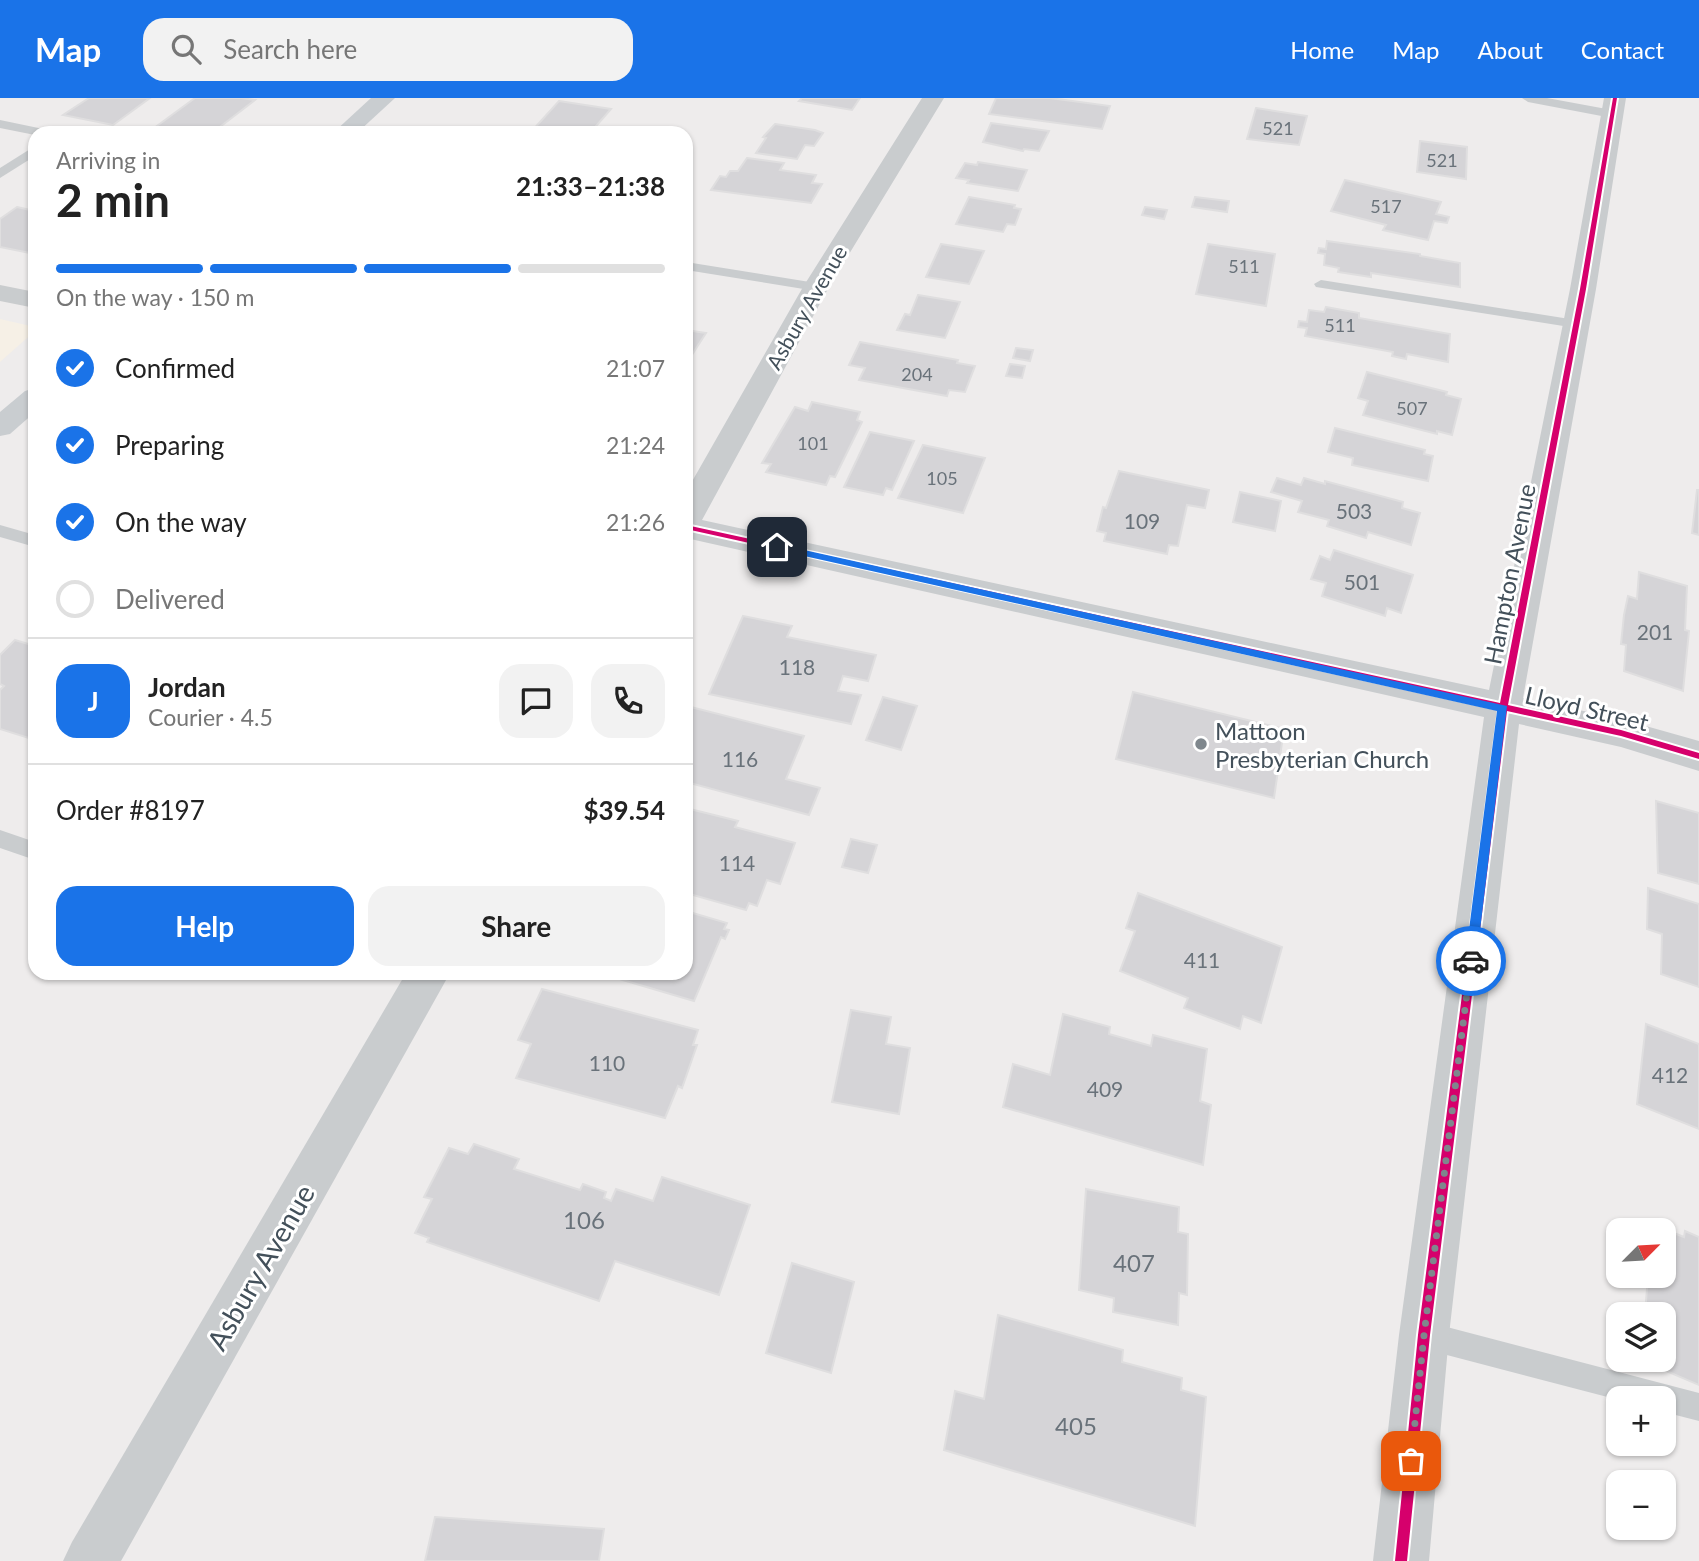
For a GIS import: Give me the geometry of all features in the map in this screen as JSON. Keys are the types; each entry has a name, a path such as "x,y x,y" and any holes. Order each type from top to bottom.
{"street":[{"path":"352,126 384,98"},
{"name":"Asbury Avenue","path":"693,507 816,287 933,98"},
{"name":"Hampton Avenue","path":"1401,1561 1424,1335 1503,708 1576,324 1614,106"},
{"path":"0,293 28,299"},
{"path":"0,427 28,403"},
{"name":"Lloyd Street","path":"693,529 1621,733 1699,756"},
{"name":"Asbury Avenue","path":"91,1561 425,980"}],"lane":[{"path":"1528,98 1614,106"},
{"path":"0,124 28,130"},
{"path":"0,174 28,155"},
{"path":"693,267 816,287"},
{"path":"1321,284 1576,324"},
{"path":"0,531 28,539"},
{"path":"0,839 28,849"},
{"path":"1424,1335 1699,1407"}],"shaded area":[{"path":"0,319 28,325 28,337 0,362"}],"building":[{"path":"89,98 150,98 113,125 63,115"},
{"path":"195,98 255,100 221,126 157,126"},
{"path":"802,98 860,98 852,110 799,101"},
{"path":"996,98 1050,98 1110,106 1102,129 989,114"},
{"path":"559,101 611,109 596,126 536,126"},
{"path":"1256,108 1307,116 1299,145 1247,139"},
{"path":"991,123 1049,131 1039,151 1023,151 983,142"},
{"path":"775,124 823,133 814,146 805,145 797,159 756,153 766,138 763,137"},
{"path":"1420,141 1467,147 1466,179 1417,172"},
{"path":"747,158 784,163 780,170 816,175 812,183 822,184 811,203 711,190 720,176 726,177 730,171 738,171"},
{"path":"978,162 1027,170 1018,191 967,183 969,180 956,178 965,163 977,165"},
{"path":"1345,180 1441,202 1436,214 1449,217 1447,223 1434,221 1428,240 1383,230 1386,225 1331,211"},
{"path":"969,197 1015,205 1014,208 1021,209 1015,225 1007,224 1003,232 956,224"},
{"path":"1195,197 1229,201 1227,212 1192,207"},
{"path":"17,207 28,209 28,253 0,247 0,219"},
{"path":"1145,207 1167,210 1164,219 1142,215"},
{"path":"1327,241 1420,254 1460,263 1460,287 1371,273 1371,277 1338,272 1339,268 1324,265 1325,254 1318,253 1319,248 1326,249"},
{"path":"941,244 984,251 969,284 926,277"},
{"path":"1208,244 1275,254 1266,306 1196,294"},
{"path":"918,295 960,302 945,338 897,330 905,314 910,315"},
{"path":"1326,307 1359,313 1359,318 1450,334 1448,362 1407,354 1406,359 1392,356 1393,352 1305,336 1307,328 1298,327 1299,321 1307,322 1309,310 1324,312"},
{"path":"693,331 706,333 693,353"},
{"path":"860,342 958,360 957,363 975,366 965,392 949,390 947,396 859,380 865,368 849,365"},
{"path":"1016,348 1033,350 1030,361 1013,358"},
{"path":"1010,364 1025,366 1022,378 1006,376"},
{"path":"1367,372 1447,392 1446,395 1461,399 1452,435 1437,431 1437,434 1363,415 1368,401 1358,398"},
{"path":"812,402 860,412 857,420 862,422 835,477 830,476 826,485 766,472 771,464 762,463 795,407 808,411"},
{"path":"1335,428 1425,450 1424,454 1433,456 1428,481 1352,465 1353,458 1328,452"},
{"path":"870,432 914,441 892,490 886,488 883,495 844,487"},
{"path":"923,445 985,458 963,513 898,498"},
{"path":"1119,471 1209,490 1205,508 1187,505 1178,546 1169,545 1167,554 1104,541 1106,533 1097,531 1103,507 1106,508"},
{"path":"1277,478 1301,485 1304,478 1325,484 1325,481 1403,502 1402,508 1420,513 1411,545 1368,532 1366,538 1327,526 1329,520 1298,512 1302,501 1271,492"},
{"path":"1699,490 1699,535 1692,533"},
{"path":"1240,492 1281,501 1275,531 1233,522"},
{"path":"1334,550 1413,575 1401,613 1387,608 1385,616 1322,596 1326,583 1311,579 1320,556 1330,560"},
{"path":"1639,572 1687,586 1685,630 1689,631 1683,691 1624,671 1626,645 1621,644 1624,615 1628,596 1637,599"},
{"path":"743,616 792,626 787,637 876,655 868,681 843,676 838,691 861,695 851,724 709,694"},
{"path":"15,640 28,644 28,738 0,729 0,690 4,686 0,684 0,655"},
{"name":"Mattoon Presbyterian Church","path":"1133,692 1284,729 1274,798 1116,759"},
{"path":"883,697 917,706 901,750 866,740"},
{"path":"693,708 804,736 786,779 820,788 809,815 693,784"},
{"path":"1656,801 1699,813 1699,884 1658,873"},
{"path":"693,810 738,821 735,827 795,843 780,884 767,880 757,906 749,903 746,910 693,895"},
{"path":"851,839 877,845 868,873 842,867"},
{"path":"1648,888 1699,904 1699,987 1661,974 1662,934 1647,929"},
{"path":"1138,893 1282,947 1261,1023 1243,1016 1240,1029 1184,1008 1188,998 1120,971 1135,931 1126,928"},
{"path":"693,913 727,923 724,929 729,930 725,939 721,937 694,1001 623,980 693,980"},
{"path":"542,989 698,1030 693,1045 697,1045 682,1088 678,1086 665,1118 516,1078 531,1044 518,1040"},
{"path":"851,1010 891,1017 886,1044 910,1048 899,1114 832,1102"},
{"path":"1063,1014 1110,1027 1109,1034 1151,1046 1153,1035 1207,1049 1200,1101 1211,1105 1203,1165 1003,1107 1013,1064 1050,1075"},
{"path":"1646,1024 1699,1044 1699,1129 1637,1104"},
{"path":"474,1144 519,1159 514,1169 580,1190 583,1184 606,1192 604,1198 611,1201 616,1189 653,1201 662,1177 750,1205 719,1295 615,1261 599,1301 427,1242 429,1238 415,1233 432,1199 424,1197 449,1148 468,1154"},
{"path":"1086,1189 1179,1207 1178,1232 1188,1234 1187,1295 1179,1293 1178,1325 1113,1312 1114,1298 1079,1290"},
{"path":"1685,1231 1699,1237 1699,1385 1669,1372 1676,1372 1676,1302 1646,1302 1647,1288 1676,1288 1676,1234 1684,1237"},
{"path":"792,1263 854,1282 831,1373 766,1353"},
{"path":"998,1315 1123,1350 1122,1362 1182,1378 1181,1390 1206,1397 1195,1526 944,1450 955,1391 984,1399"},
{"path":"435,1517 604,1529 599,1561 425,1561"}],"cycle path":[{"path":"1401,1561 1424,1335 1503,708 1583,289 1615,98"},
{"path":"693,529 1621,733 1699,756"}],"way so far":[{"path":"1411,1461 1424,1335 1471,961"}],"place":[{"name":"Mattoon Presbyterian Church","path":"1201,744"}],"route":[{"path":"777,547 1503,708 1471,961"}]}
